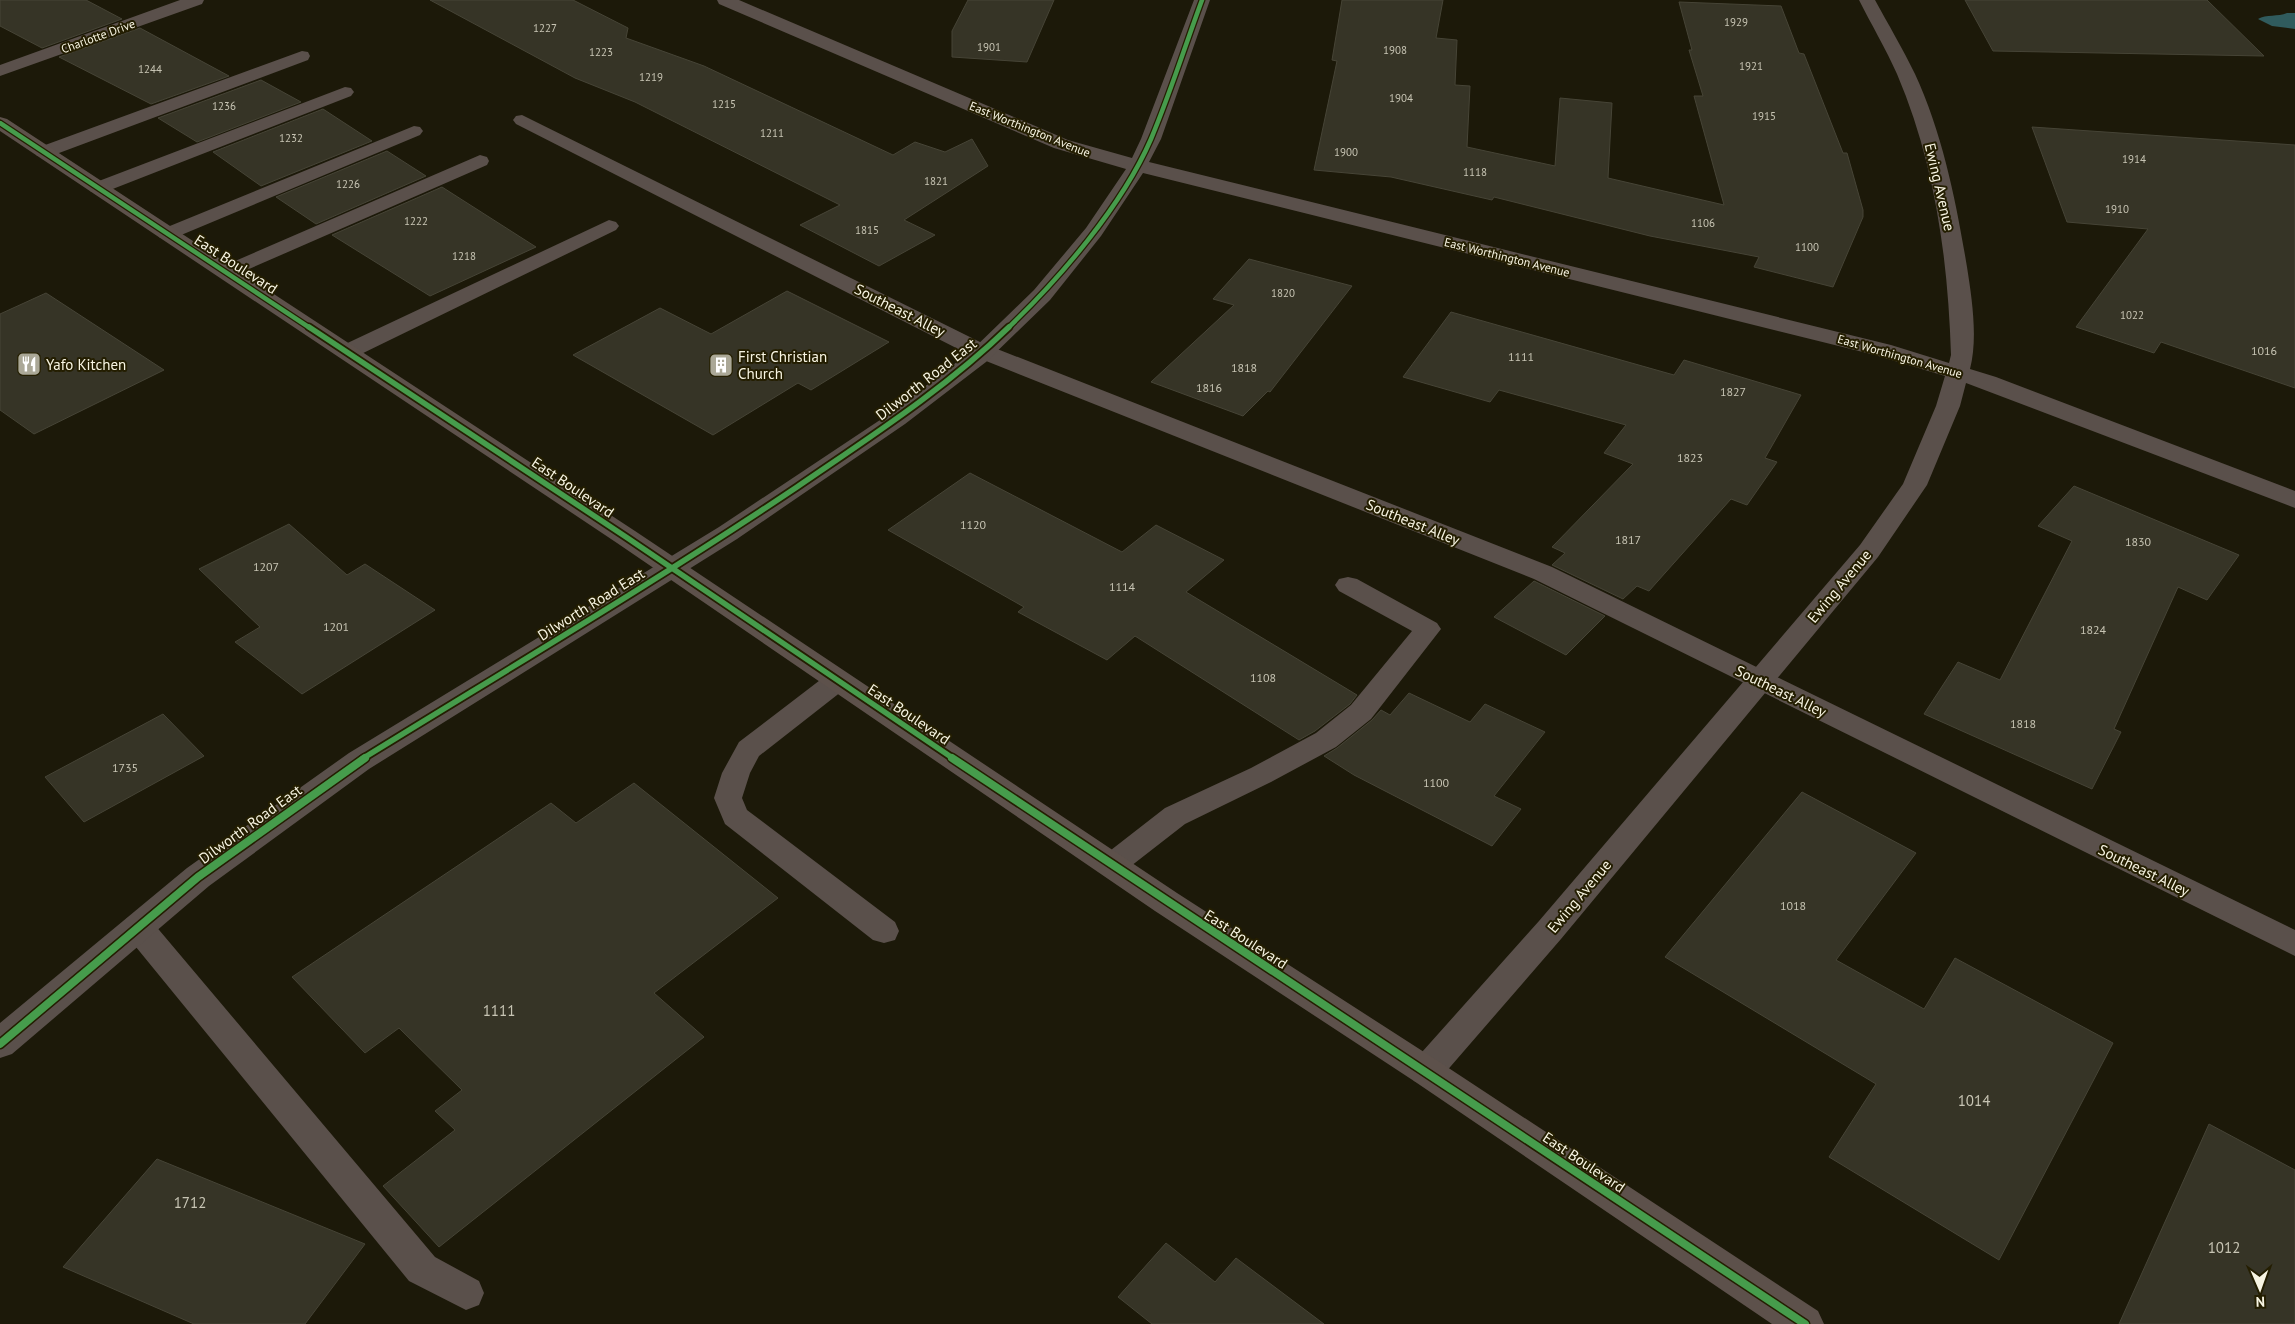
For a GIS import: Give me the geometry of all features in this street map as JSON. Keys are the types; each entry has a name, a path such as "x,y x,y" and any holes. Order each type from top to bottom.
{"street":[{"name":"Charlotte Drive","path":"0,71 196,0"},
{"name":"East Worthington Avenue","path":"726,0 1061,144 1137,167 1884,350 1958,373 2295,500"},
{"name":"Dilworth Road East","path":"0,1044 198,877 359,761 728,533 897,419 984,352 1042,295 1094,232 1137,167 1151,139 1202,0"},
{"name":"Ewing Avenue","path":"1426,1071 1550,930 1869,551 1915,485 1948,406 1962,355 1960,292 1945,196 1932,146 1906,74 1867,0"},
{"name":"East Boulevard","path":"0,123 672,568 1112,865 1426,1071 1805,1324"}],"lane":[{"path":"44,152 302,56"},
{"path":"98,188 345,92"},
{"name":"Southeast Alley","path":"522,120 984,352 1542,573 2295,944"},
{"path":"167,234 414,131"},
{"path":"226,272 480,161"},
{"path":"347,352 609,226"},
{"path":"1112,865 1175,816 1261,775 1326,740 1362,712 1428,629 1348,585"},
{"path":"837,681 749,749 736,774 728,798 734,816 884,931"},
{"path":"138,927 422,1269 466,1293"}],"water":[{"path":"2295,13 2295,29 2272,26 2258,19 2280,15"}],"building":[{"path":"0,0 86,0 122,19 42,48 0,26"},
{"path":"430,0 573,0 628,28 626,38 704,66 893,155 915,142 945,152 972,139 988,166 904,220 935,235 879,266 800,225 840,205 635,102 575,78"},
{"path":"968,0 1054,0 1027,62 952,57 952,31"},
{"path":"1342,0 1443,0 1436,38 1457,40 1455,85 1470,86 1467,147 1555,166 1560,98 1612,103 1608,178 1724,205 1694,96 1703,96 1689,50 1692,50 1679,2 1781,6 1799,53 1804,54 1843,153 1847,153 1863,210 1863,217 1833,287 1754,267 1759,257 1650,236 1494,197 1492,200 1391,177 1314,170 1337,61 1332,60"},
{"path":"1965,0 2207,0 2264,56 1993,51"},
{"path":"140,28 229,76 151,104 59,57"},
{"path":"261,80 301,102 197,142 158,118"},
{"path":"323,109 372,141 261,186 213,152"},
{"path":"2032,127 2295,145 2295,388 2161,342 2154,353 2076,327 2148,229 2067,222"},
{"path":"387,151 426,176 316,224 276,197"},
{"path":"442,187 536,247 430,296 332,235"},
{"path":"1249,259 1352,286 1270,392 1268,391 1243,416 1151,382 1234,305 1213,299"},
{"name":"First Christian Church","path":"787,291 889,342 811,390 798,383 713,435 573,355 660,308 711,334"},
{"path":"46,293 164,370 34,434 0,410 0,314"},
{"path":"1451,312 1674,375 1684,360 1801,395 1765,458 1777,462 1747,505 1731,499 1649,591 1637,586 1623,599 1552,565 1565,553 1552,547 1633,464 1604,453 1626,425 1499,390 1490,402 1403,377"},
{"path":"970,473 1122,552 1156,525 1224,560 1186,592 1357,695 1350,704 1315,731 1299,740 1135,636 1107,660 1018,612 1024,607 888,530"},
{"path":"2074,486 2239,555 2207,600 2178,587 2114,729 2121,732 2092,789 1924,714 1958,662 2000,680 2072,541 2038,526"},
{"path":"289,524 347,575 365,564 435,610 302,694 235,642 260,627 199,569"},
{"path":"1534,581 1605,616 1566,655 1494,617"},
{"path":"1409,693 1470,722 1485,704 1545,732 1494,796 1521,809 1492,846 1354,775 1324,756 1372,720 1381,710 1390,715"},
{"path":"163,714 204,756 84,822 45,777"},
{"path":"634,783 778,898 654,993 704,1037 439,1247 383,1186 455,1130 435,1111 462,1090 399,1028 365,1053 292,977 551,803 576,823"},
{"path":"1802,792 1916,853 1836,960 1924,1009 1955,958 2113,1043 1999,1260 1829,1157 1876,1084 1665,957"},
{"path":"2209,1124 2295,1170 2295,1324 2119,1324"},
{"path":"157,1159 365,1244 305,1324 194,1324 63,1267"},
{"path":"1166,1243 1215,1282 1236,1258 1324,1324 1152,1324 1118,1297"}],"cycle path":[{"path":"0,1044 27,1019 198,877 359,761 728,533 897,419 978,357 1042,295 1094,232 1137,167 1151,139 1202,0"},
{"path":"0,123 626,537 1166,902 1426,1071 1805,1324"}],"place":[{"name":"Yafo Kitchen","path":"29,364"},
{"name":"First Christian Church","path":"721,365"}]}
